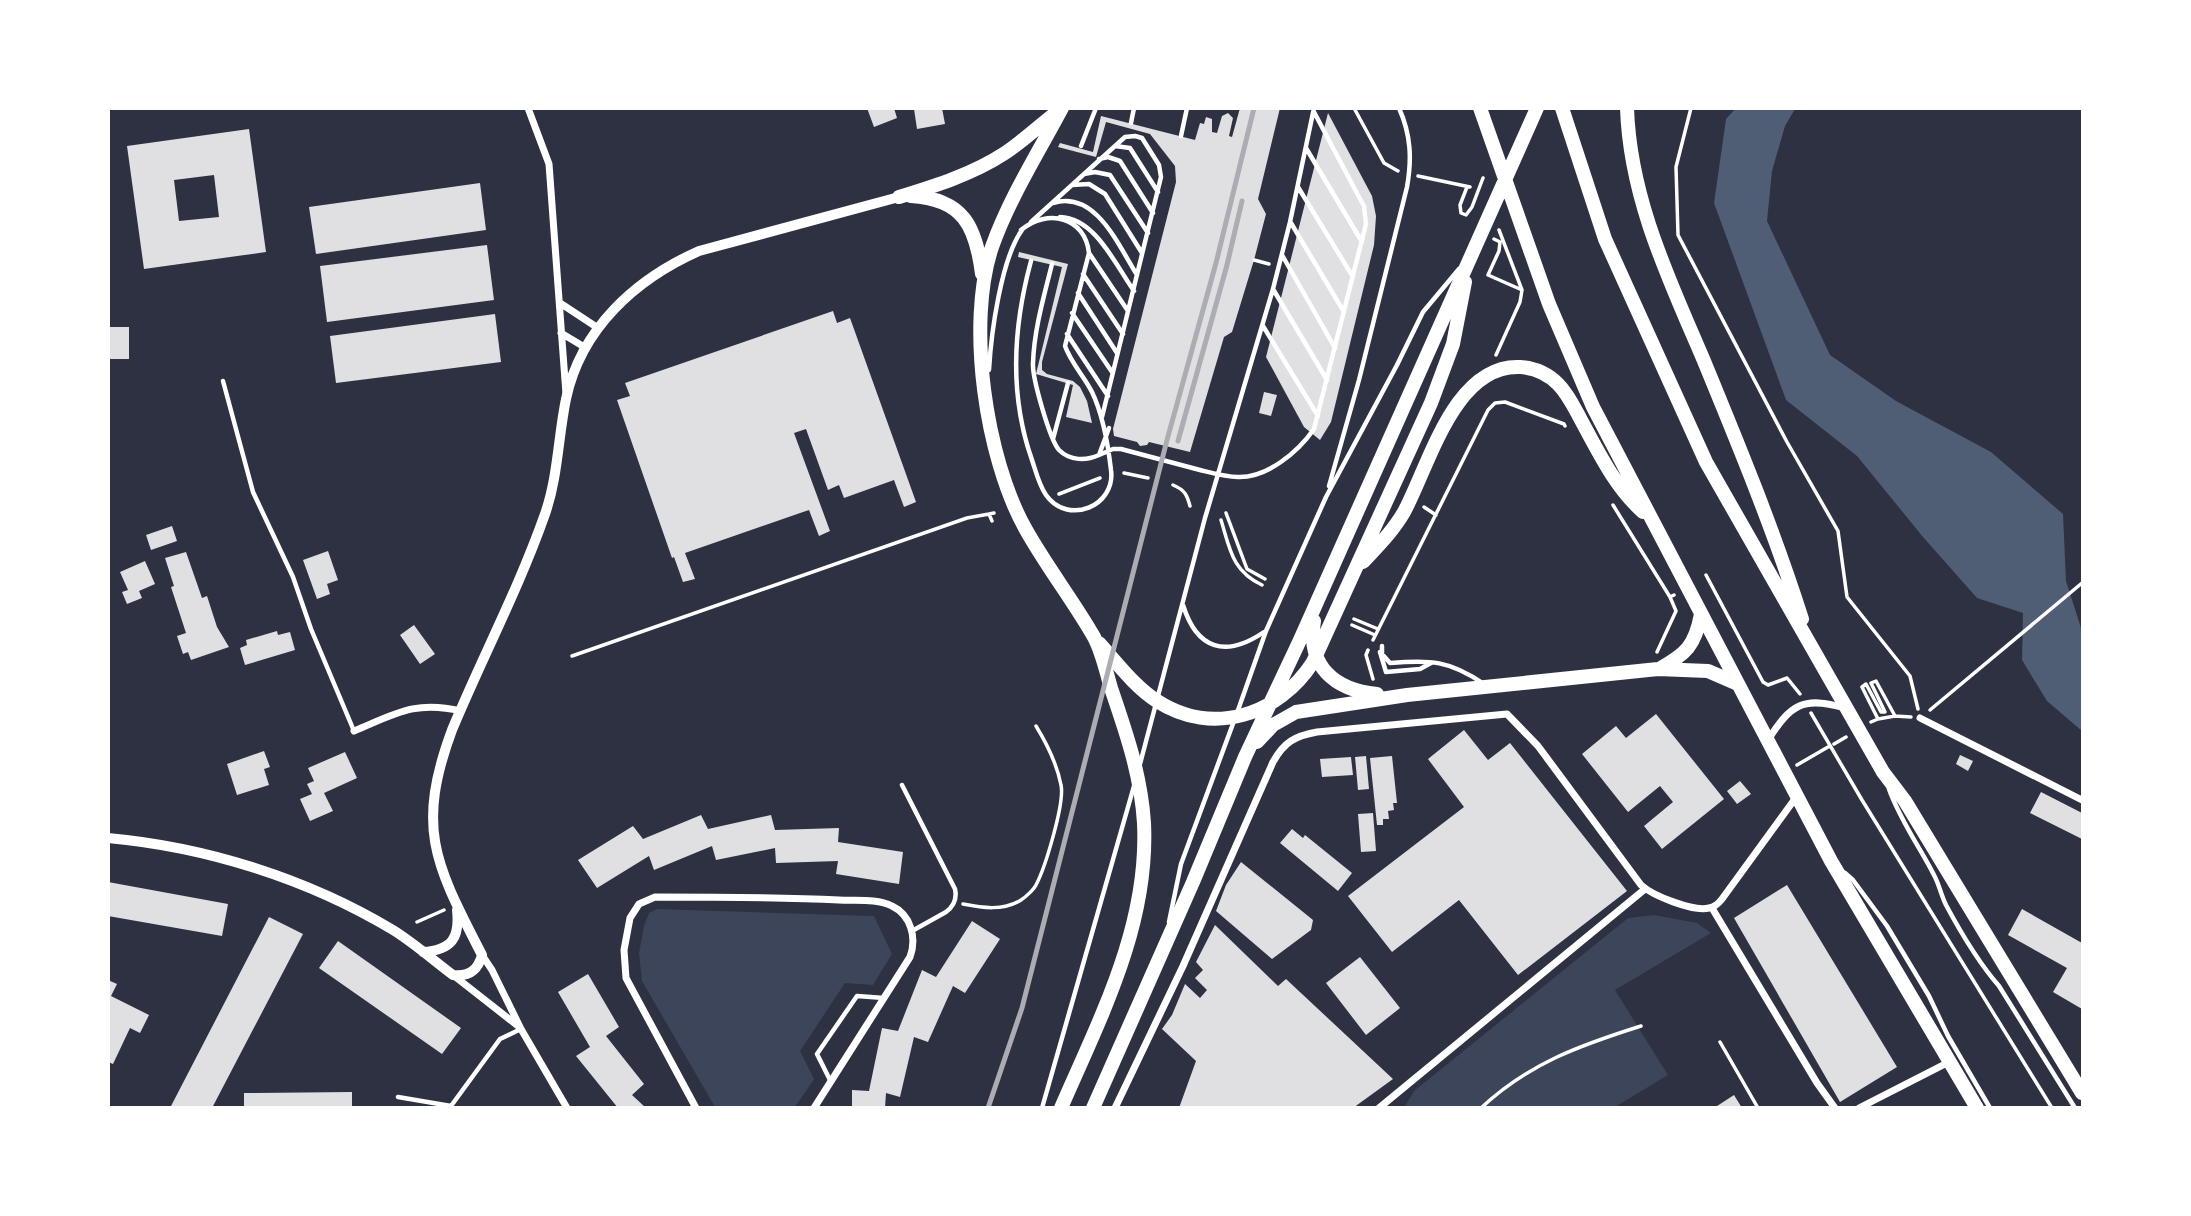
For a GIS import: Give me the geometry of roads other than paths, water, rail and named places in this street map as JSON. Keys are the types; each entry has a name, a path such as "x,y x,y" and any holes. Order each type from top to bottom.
{"main road":[{"path":"899,197 959,176 993,160 1014,147 1061,108"},
{"path":"983,282 997,237 1061,108"},
{"path":"1480,108 1549,304 1593,407 1831,861 1977,1108"},
{"path":"1093,1108 1245,757 1316,605 1480,231 1537,108"},
{"path":"1562,108 1605,239 1650,344 1706,462 1883,772 1905,801 2082,1093"},
{"path":"1627,108 1632,166 1647,222 1758,493 1810,643"},
{"path":"899,197 922,197 940,201 963,215 974,236 983,282 981,352 988,415 998,460 1014,506 1029,535 1095,639 1142,689 1163,704 1189,715 1206,718 1223,719 1244,715 1278,700 1306,673 1432,403 1452,344 1469,256"},
{"path":"1355,571 1395,527 1451,416 1473,384 1487,375 1515,367 1531,368 1546,374 1564,391 1613,478 1650,518"},
{"path":"1316,605 1312,644 1317,660 1328,674 1353,690 1407,695"},
{"path":"1245,757 1273,725 1296,712 1677,659 1690,647 1702,614"},
{"path":"1061,1108 1103,1013 1133,927 1143,866 1142,805 1136,764 1095,639"},
{"path":"1657,662 1708,671 1738,684"}],"street":[{"path":"528,108 549,164 566,398"},
{"path":"423,952 440,950 454,939 458,931 437,857 432,824 441,761 460,710 545,516 554,481 566,398 579,359 598,328 615,308 648,278 671,263 690,255 899,197"},
{"path":"560,303 598,328"},
{"path":"561,333 586,348"},
{"path":"1768,740 1795,707 1805,703 1822,702 1846,708"},
{"path":"354,731 417,707 430,705 460,710"},
{"path":"1115,1108 1183,966 1273,762 1279,750 1301,735 1507,714 1543,753 1645,889 1699,909 1712,908 1723,899 1797,795"},
{"path":"1920,718 2082,800"},
{"path":"108,838 206,855 293,882 393,930 521,1029"},
{"path":"1379,1108 1645,889"},
{"path":"696,1108 626,978 624,950 630,918 639,904 655,897 879,902 897,909 909,922 913,946 910,957 814,1108"},
{"path":"451,907 492,970 561,1104 567,1108"},
{"path":"1712,908 1817,1083 1835,1108"},
{"path":"453,975 473,972 482,955"},
{"path":"1859,1108 1949,1061"}],"lane":[{"path":"1081,146 1096,108"},
{"path":"1130,123 1133,108"},
{"path":"1181,136 1187,108"},
{"path":"1326,497 1406,195 1411,153 1408,131 1399,108"},
{"path":"1042,1108 1114,858 1205,518 1273,289 1314,110"},
{"path":"1052,264 1040,314 1032,370 1053,439 1060,451 1073,458 1087,459 1113,449 1121,449 1238,478 1266,470 1302,444 1314,429 1362,243 1366,216 1355,188 1314,110"},
{"path":"988,415 989,369 995,318 1011,254 1021,230 1113,146 1125,137 1135,136 1142,138 1159,165 1161,177 1101,418"},
{"path":"1113,146 1130,148 1158,193"},
{"path":"1306,148 1362,243"},
{"path":"1099,159 1113,158 1122,164 1153,213"},
{"path":"1083,174 1095,172 1111,175 1148,234"},
{"path":"1070,186 1090,184 1105,194 1142,254"},
{"path":"1298,187 1353,277"},
{"path":"1049,205 1070,201 1086,206 1099,216 1138,275"},
{"path":"1021,230 1046,218 1072,218 1086,225 1134,292"},
{"path":"1046,218 1061,219 1076,226 1086,238 1089,253 1129,312"},
{"path":"1290,222 1344,312"},
{"path":"1031,261 1016,335 1016,377 1022,424 1031,458 1047,496 1062,508 1076,511 1097,504 1110,485 1111,469 1101,418 1092,392 1066,350 1067,334 1089,253"},
{"path":"1282,255 1335,348"},
{"path":"1163,950 1181,864 1266,631 1326,497 1423,312 1469,256"},
{"path":"1083,274 1123,334"},
{"path":"1273,289 1327,381"},
{"path":"1078,293 1118,354"},
{"path":"1072,313 1113,373"},
{"path":"1263,325 1318,416"},
{"path":"1067,334 1108,396"},
{"path":"223,381 253,492 293,577 354,731"},
{"path":"1053,439 1068,383"},
{"path":"1099,455 1109,428"},
{"path":"1183,604 1193,629 1199,636 1215,644 1240,646 1266,631"},
{"path":"1432,662 1420,669 1386,672 1379,654 1382,646 1382,654 1390,663 1432,662 1440,662 1466,672 1488,686"},
{"path":"1883,772 1897,811 1935,877 1960,929 2075,1108"},
{"path":"902,785 956,889 954,902 946,912 912,931"},
{"path":"1831,861 1853,880 1887,926 1990,1108"},
{"path":"831,1081 817,1054 857,996 884,998"},
{"path":"398,1097 451,1106 500,1040 521,1029"}],"railway":[{"path":"988,1108 1022,1008 1254,108"},
{"path":"1178,441 1242,201"}]}
